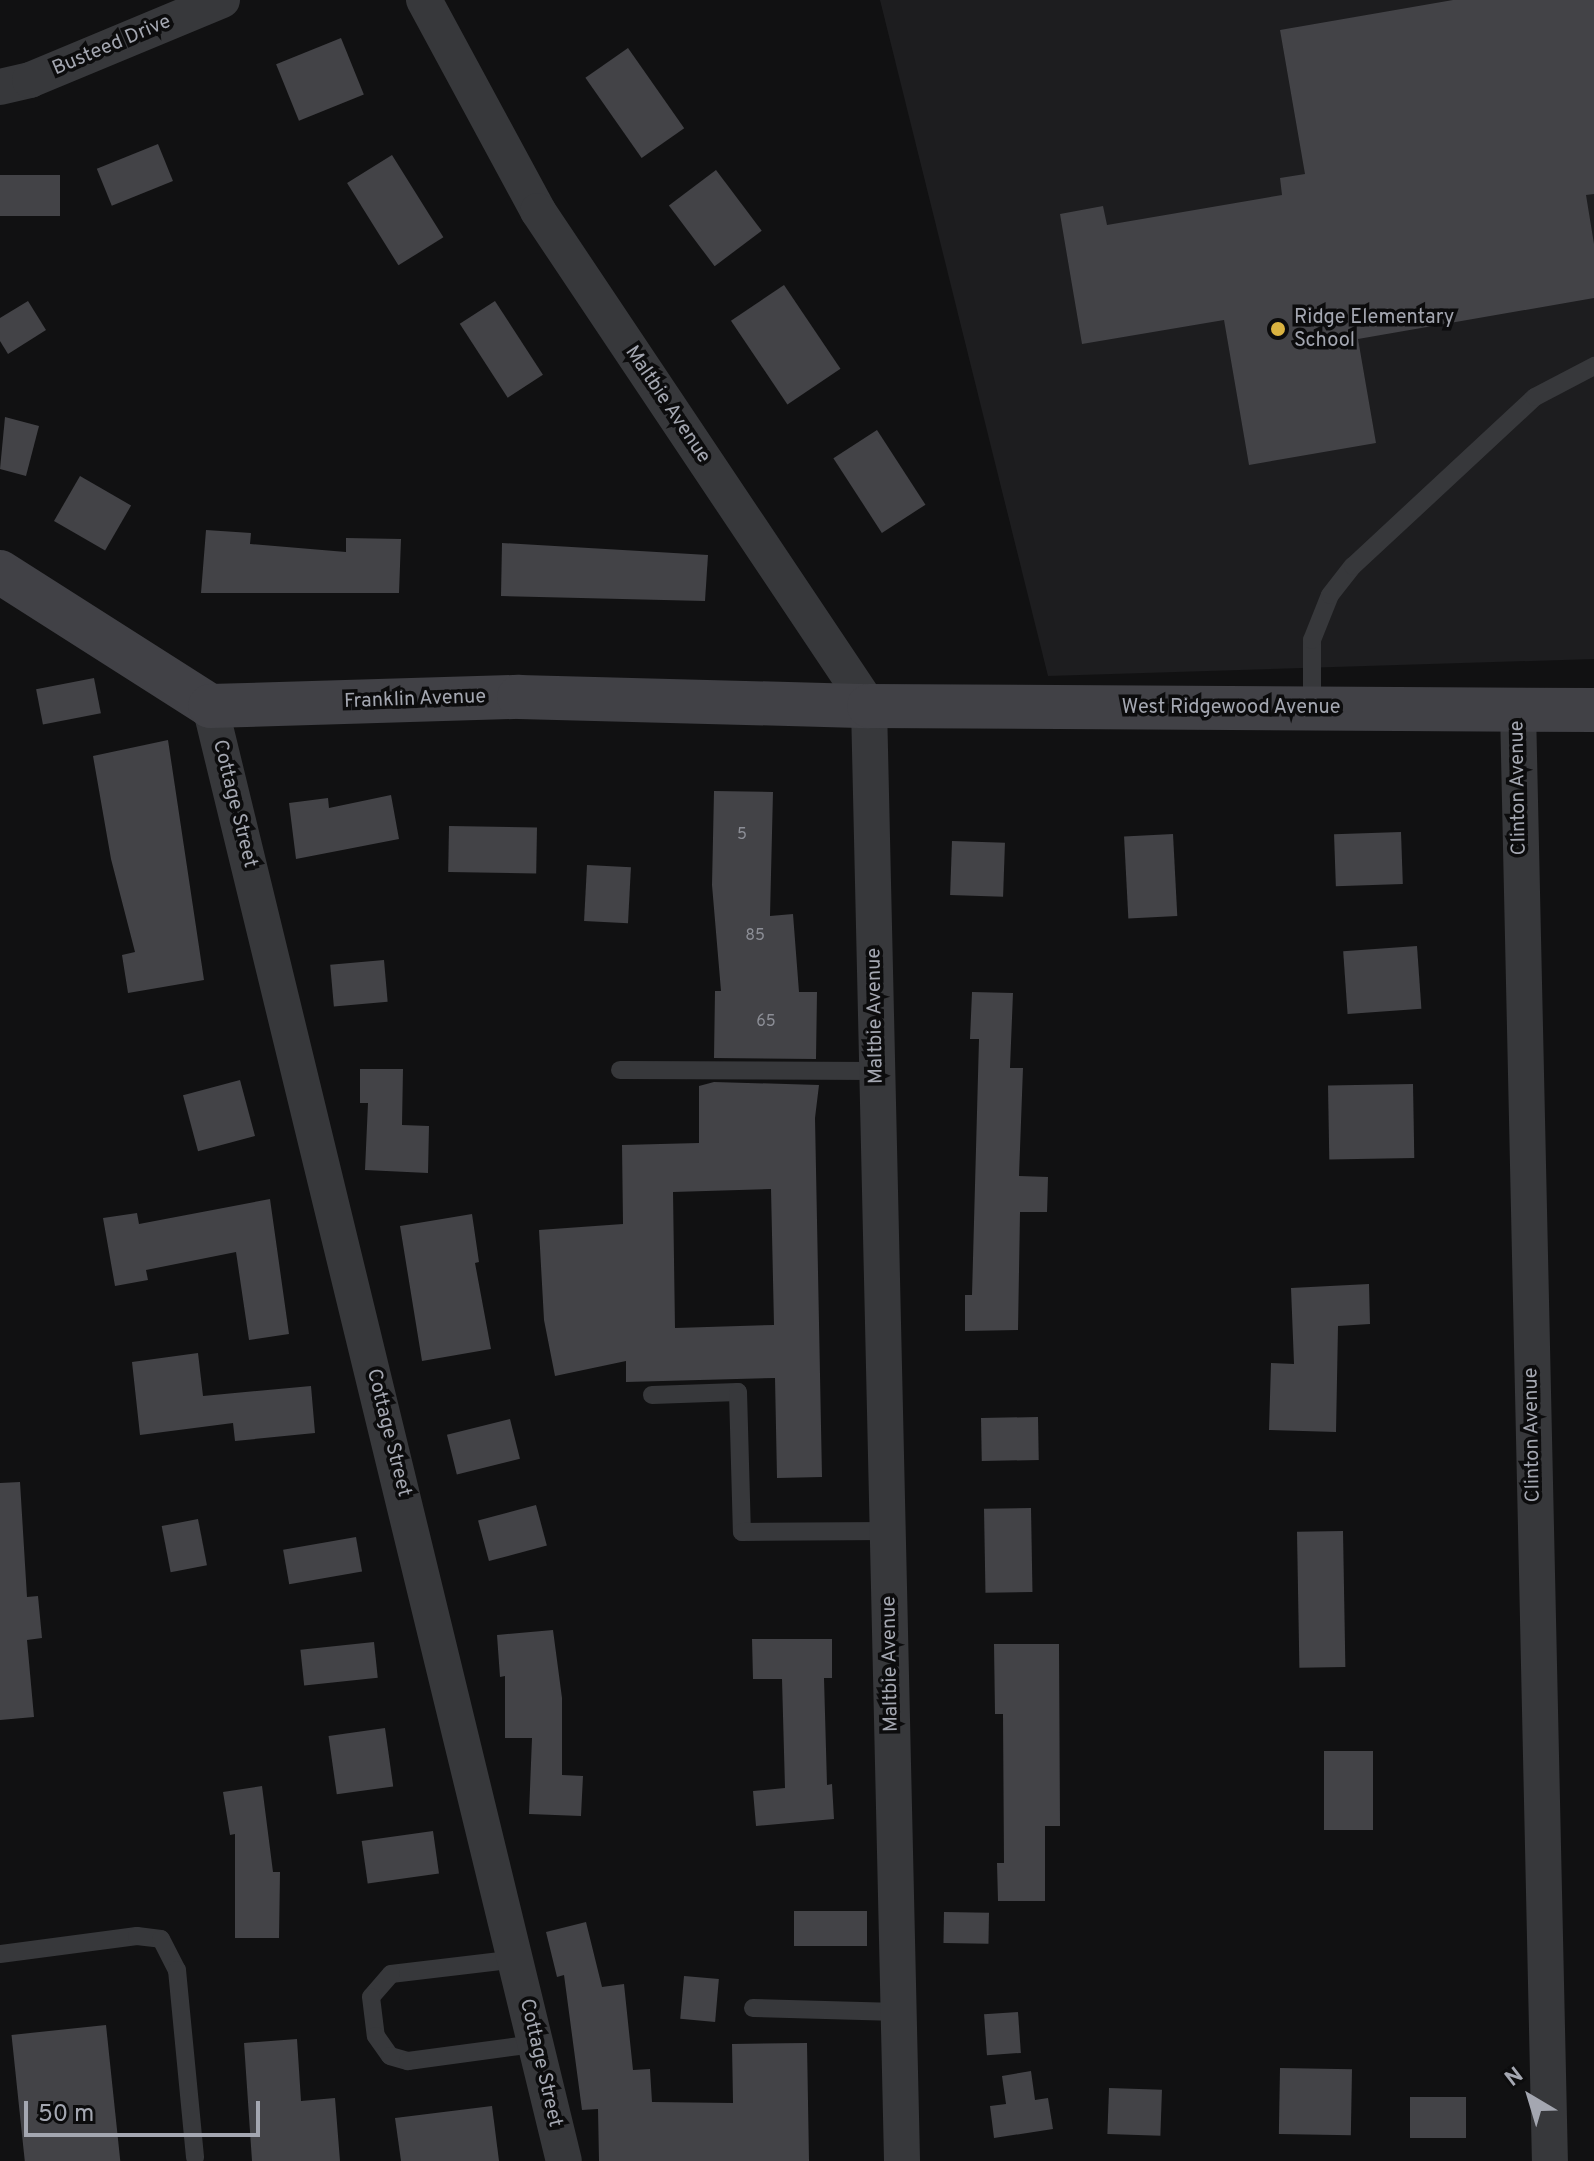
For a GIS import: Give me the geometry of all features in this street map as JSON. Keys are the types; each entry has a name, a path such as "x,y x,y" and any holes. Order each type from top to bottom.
{"street":[{"name":"Busteed Drive","path":"0,87 30,80 222,0"},
{"name":"Maltbie Avenue","path":"424,0 538,211 869,706 902,2161"},
{"path":"0,572 210,706"},
{"name":"Franklin Avenue","path":"210,706 519,697 869,706"},
{"name":"Cottage Street","path":"210,706 564,2161"},
{"name":"West Ridgewood Avenue","path":"869,706 1594,710"},
{"name":"Clinton Avenue","path":"1518,710 1550,2161"}],"lane":[{"path":"1312,709 1315,628 1330,595 1353,566 1535,397 1594,366"},
{"path":"620,1070 877,1071"},
{"path":"652,1395 738,1392 742,1532 888,1531"},
{"path":"0,1954 137,1936 161,1939 177,1970 195,2160"},
{"path":"517,1959 391,1974 371,1997 376,2036 381,2049 408,2061 534,2044"},
{"path":"753,2008 898,2012"}],"shaded area":[{"name":"Ridge Elementary School","path":"880,0 1594,0 1594,659 1048,676"}],"building":[{"path":"1453,0 1594,0 1594,194 1586,195 1594,244 1594,298 1358,339 1376,443 1249,465 1224,320 1082,344 1060,214 1103,206 1107,225 1282,195 1280,178 1305,174 1280,30"},
{"path":"341,38 364,95 299,121 276,64"},
{"path":"628,48 684,128 642,158 585,78"},
{"path":"158,144 173,181 112,206 97,169"},
{"path":"392,155 443,237 398,265 347,183"},
{"path":"716,170 762,231 715,266 669,206"},
{"path":"0,175 60,175 60,216 0,216"},
{"path":"784,285 840,369 787,405 731,321"},
{"path":"28,301 46,330 8,354 0,341 0,318"},
{"path":"495,301 543,375 508,398 460,324"},
{"path":"5,417 39,426 26,476 0,469"},
{"path":"877,430 925,505 882,533 833,458"},
{"path":"80,476 131,506 105,551 54,521"},
{"path":"206,530 251,533 250,544 346,552 346,538 401,539 399,593 201,593"},
{"path":"502,543 708,555 705,601 501,596"},
{"path":"94,678 101,713 43,725 36,689"},
{"path":"168,740 204,980 128,993 122,955 135,952 111,859 93,756"},
{"path":"714,791 773,792 770,916 793,914 799,992 817,992 816,1059 714,1058 715,991 721,991 712,885"},
{"path":"391,795 399,839 296,859 289,803 328,798 329,808"},
{"path":"449,826 537,828 536,874 448,872"},
{"path":"1401,832 1403,884 1336,886 1334,834"},
{"path":"1173,834 1177,916 1128,918 1124,837"},
{"path":"952,841 1005,843 1003,897 950,895"},
{"path":"587,865 631,867 628,923 584,921"},
{"path":"1417,946 1421,1009 1348,1014 1343,951"},
{"path":"384,960 388,1002 334,1007 330,965"},
{"path":"972,992 1013,993 1010,1068 1023,1068 1019,1176 1048,1177 1047,1212 1020,1212 1018,1330 965,1331 965,1295 972,1295 979,1039 970,1039"},
{"path":"360,1069 403,1069 402,1125 429,1126 428,1173 365,1170 368,1103 360,1103"},
{"path":"240,1080 255,1136 198,1151 183,1095"},
{"path":"714,1082 819,1085 815,1118 822,1477 777,1478 775,1378 626,1382 626,1361 555,1376 544,1320 539,1230 623,1224 622,1145 699,1143 699,1086","holes":["771,1189 774,1325 675,1328 673,1192"]},
{"path":"1413,1084 1414,1158 1329,1159 1328,1085"},
{"path":"270,1199 289,1334 249,1340 236,1252 146,1270 148,1280 115,1286 103,1218 137,1213 139,1224"},
{"path":"472,1214 479,1262 475,1263 491,1349 422,1361 400,1226"},
{"path":"1369,1284 1370,1324 1338,1326 1336,1432 1269,1430 1271,1363 1294,1364 1291,1288"},
{"path":"198,1353 203,1396 311,1386 315,1433 235,1441 233,1423 140,1435 132,1362"},
{"path":"1038,1417 1039,1460 982,1461 981,1418"},
{"path":"510,1419 520,1459 457,1475 447,1435"},
{"path":"20,1482 27,1597 38,1596 42,1638 27,1640 34,1717 0,1720 0,1483"},
{"path":"536,1505 547,1546 489,1561 478,1521"},
{"path":"1031,1508 1032,1592 985,1593 984,1509"},
{"path":"198,1519 207,1565 171,1572 162,1526"},
{"path":"1343,1531 1345,1667 1299,1668 1297,1532"},
{"path":"356,1537 362,1571 289,1584 283,1550"},
{"path":"553,1630 562,1698 562,1775 583,1776 581,1816 529,1814 532,1738 505,1738 505,1676 500,1677 497,1635"},
{"path":"752,1639 832,1639 832,1678 824,1678 827,1785 832,1784 834,1819 756,1826 753,1791 785,1788 782,1679 753,1679"},
{"path":"374,1642 378,1678 304,1686 300,1650"},
{"path":"994,1644 1059,1644 1060,1826 1045,1826 1045,1901 998,1901 997,1863 1004,1863 1003,1714 995,1714"},
{"path":"385,1728 393,1786 337,1794 329,1736"},
{"path":"1324,1751 1373,1751 1373,1830 1324,1830"},
{"path":"262,1786 273,1872 280,1872 279,1938 235,1938 235,1834 230,1835 223,1792"},
{"path":"433,1831 439,1874 368,1884 362,1841"},
{"path":"794,1911 867,1911 867,1946 794,1946"},
{"path":"944,1912 989,1913 988,1944 943,1943"},
{"path":"586,1922 602,1987 624,1984 633,2070 650,2069 652,2102 733,2103 732,2044 807,2043 809,2161 599,2161 598,2109 582,2110 564,1975 557,1977 546,1932"},
{"path":"684,1976 719,1979 715,2022 680,2019"},
{"path":"1018,2012 1021,2053 987,2055 984,2014"},
{"path":"106,2025 120,2161 25,2161 12,2035"},
{"path":"297,2039 301,2101 335,2098 340,2161 252,2161 244,2043"},
{"path":"1280,2068 1352,2069 1351,2135 1279,2134"},
{"path":"1031,2071 1035,2100 1048,2098 1053,2129 994,2138 990,2106 1006,2104 1002,2076"},
{"path":"1109,2088 1162,2090 1160,2136 1107,2134"},
{"path":"1410,2097 1466,2097 1466,2138 1410,2138"},
{"path":"492,2106 499,2161 401,2161 395,2118"}],"place":[{"name":"Ridge Elementary School","path":"1278,329"}]}
